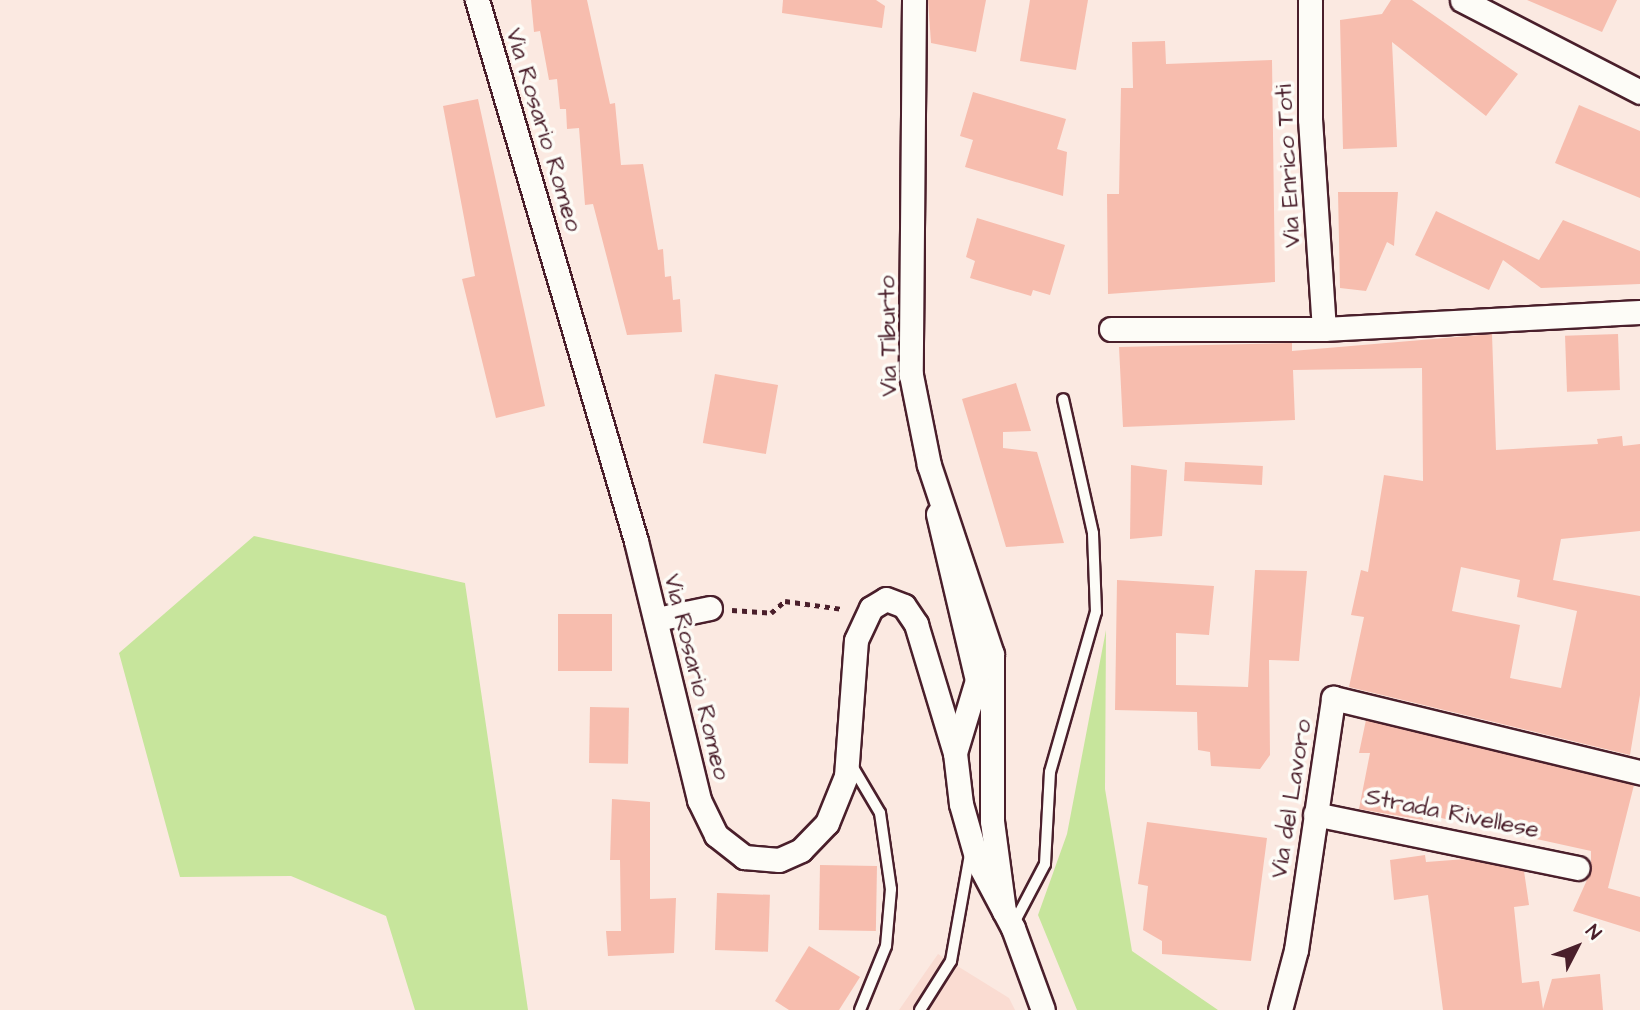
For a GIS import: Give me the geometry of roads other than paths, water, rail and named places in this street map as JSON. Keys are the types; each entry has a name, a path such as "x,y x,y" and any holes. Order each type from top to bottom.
{"street":[{"name":"Via Rosario Romeo","path":"477,0 657,619 699,800 724,844 744,857 768,860 801,850 839,802 847,758 853,663 864,618 886,599 911,614 955,753"},
{"name":"Via Tiburto","path":"914,0 911,375 936,489 992,654 996,743 991,800 1008,920"},
{"name":"Via Enrico Toti","path":"1310,0 1310,119 1324,329"},
{"path":"1462,0 1640,92"},
{"path":"1111,329 1324,329 1640,312"},
{"path":"936,489 947,572 976,670 975,694 955,753 958,793 971,845 1008,920 1044,1010"},
{"path":"657,619 710,608"},
{"name":"Via del Lavoro","path":"1280,1010 1296,950 1333,698 1640,772"},
{"path":"962,730 996,743"},
{"path":"958,793 991,800"},
{"name":"Strada Rivellese","path":"1315,814 1578,868"}],"lane":[{"path":"1008,920 1045,864 1050,772 1096,612 1093,533 1063,399"},
{"path":"847,758 880,813 891,889 886,946 860,1010"},
{"path":"920,1010 951,961 971,845"}]}
